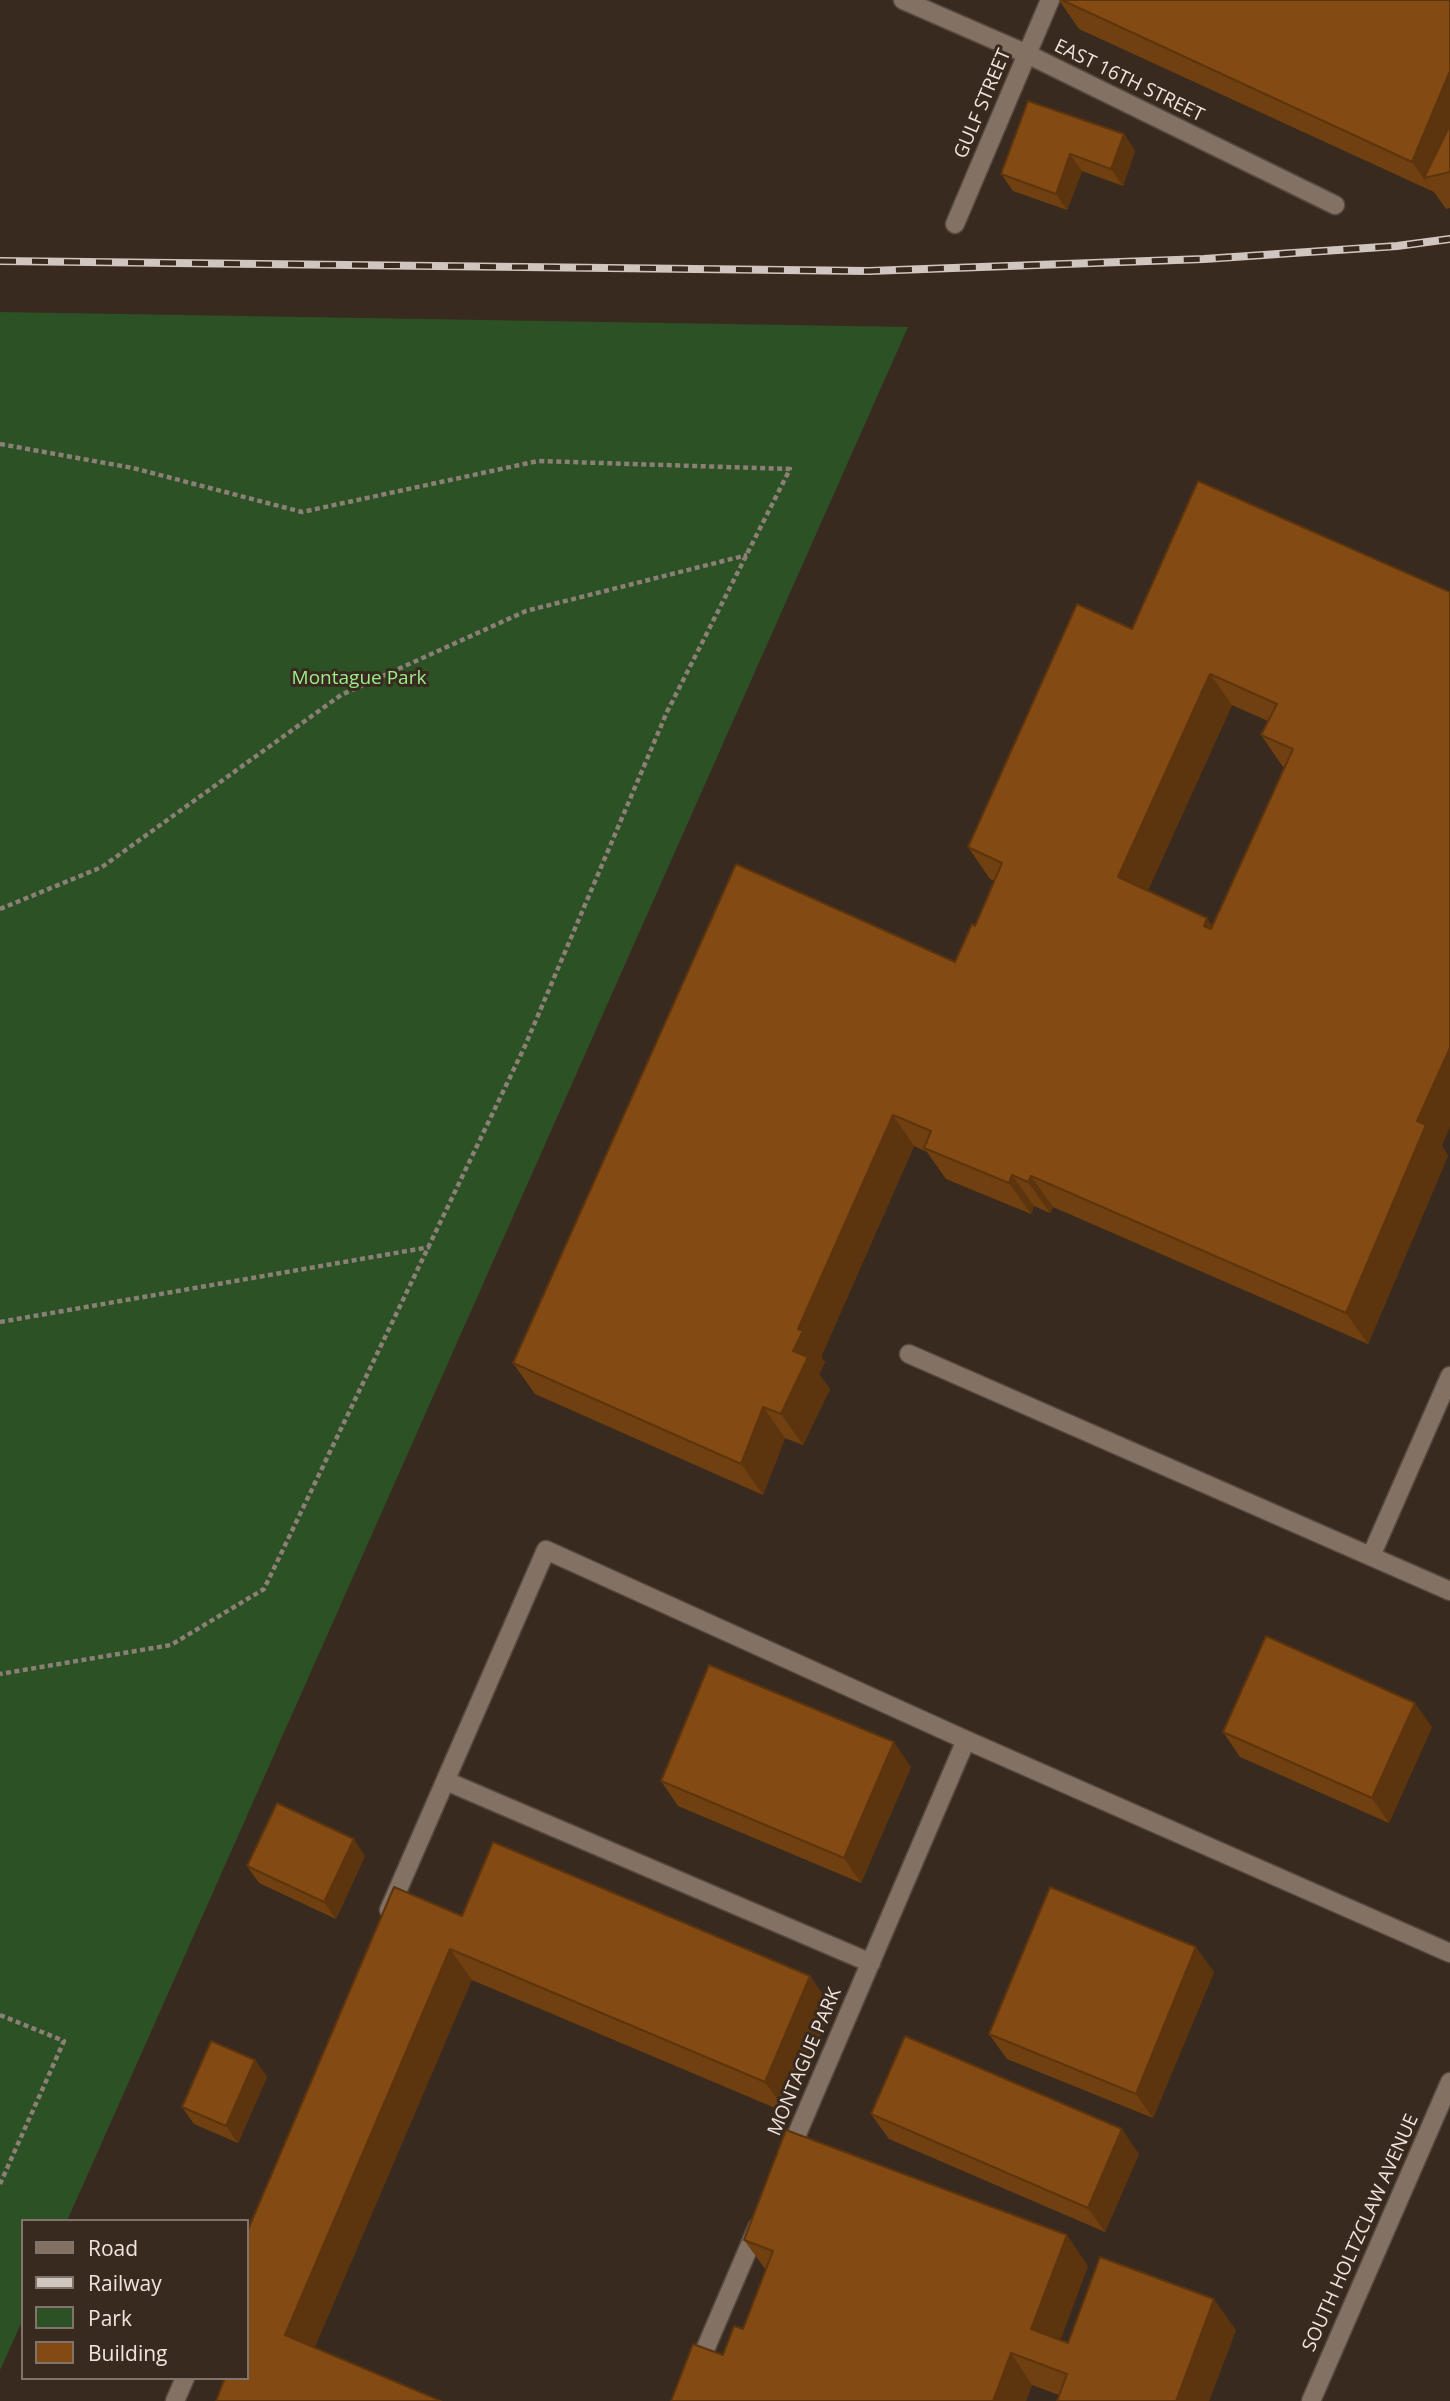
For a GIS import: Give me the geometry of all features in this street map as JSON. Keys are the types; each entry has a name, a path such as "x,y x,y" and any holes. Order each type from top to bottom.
{"street":[{"name":"EAST 16TH STREET","path":"903,0 1027,54 1335,205"},
{"name":"GULF STREET","path":"955,224 1050,0"},
{"path":"909,1354 1450,1591"},
{"path":"1371,1556 1450,1376"},
{"path":"385,1920 546,1550 966,1740 1450,1953"},
{"name":"MONTAGUE PARK","path":"779,2176 966,1740"},
{"path":"446,1781 870,1963"},
{"name":"SOUTH HOLTZCLAW AVENUE","path":"1311,2401 1450,2082"},
{"path":"682,2401 763,2213"},
{"path":"175,2401 184,2380"}],"path":[{"path":"0,444 133,468 302,512 538,461 790,470 667,712 525,1046 264,1589 171,1645 0,1674"},
{"path":"0,909 102,867 341,695 526,611 747,555"},
{"path":"0,1322 430,1247"},
{"path":"0,2015 65,2041 0,2184"}],"green space":[{"name":"Montague Park","path":"0,312 908,327 68,2219 21,2219 21,2323 0,2370"}],"building":[{"path":"1062,0 1450,0 1450,71 1412,162"},
{"path":"1028,101 1124,134 1111,169 1070,154 1056,194 1001,174"},
{"path":"1450,125 1450,172 1424,178"},
{"path":"1198,481 1450,592 1450,1048 1417,1121 1426,1125 1346,1313 1031,1176 1028,1182 1012,1175 1009,1183 924,1148 931,1131 893,1115 798,1329 803,1331 793,1351 808,1357 781,1414 763,1407 741,1464 513,1363 736,864 955,962 972,924 975,926 1002,863 968,847 1077,604 1132,629","holes":["1210,674 1277,704 1261,735 1293,749 1211,929 1204,926 1207,918 1118,877"]},
{"path":"1266,1636 1415,1703 1372,1798 1223,1732"},
{"path":"709,1665 894,1742 844,1858 661,1781"},
{"path":"277,1803 354,1839 324,1902 247,1866"},
{"path":"493,1842 810,1976 765,2082 450,1949 285,2335 441,2401 216,2401 224,2380 248,2380 248,2230 394,1887 462,1916"},
{"path":"1050,1887 1196,1947 1136,2094 989,2034"},
{"path":"905,2036 1122,2129 1088,2208 871,2114"},
{"path":"211,2041 255,2060 226,2126 182,2107"},
{"path":"786,2130 1067,2235 1031,2329 1068,2343 1100,2257 1214,2299 1176,2401 1057,2401 1067,2374 1011,2353 993,2401 671,2401 693,2344 723,2355 734,2326 743,2329 773,2251 744,2240"}],"railway":[{"path":"0,261 869,271 1204,259 1397,246 1450,239"}]}
